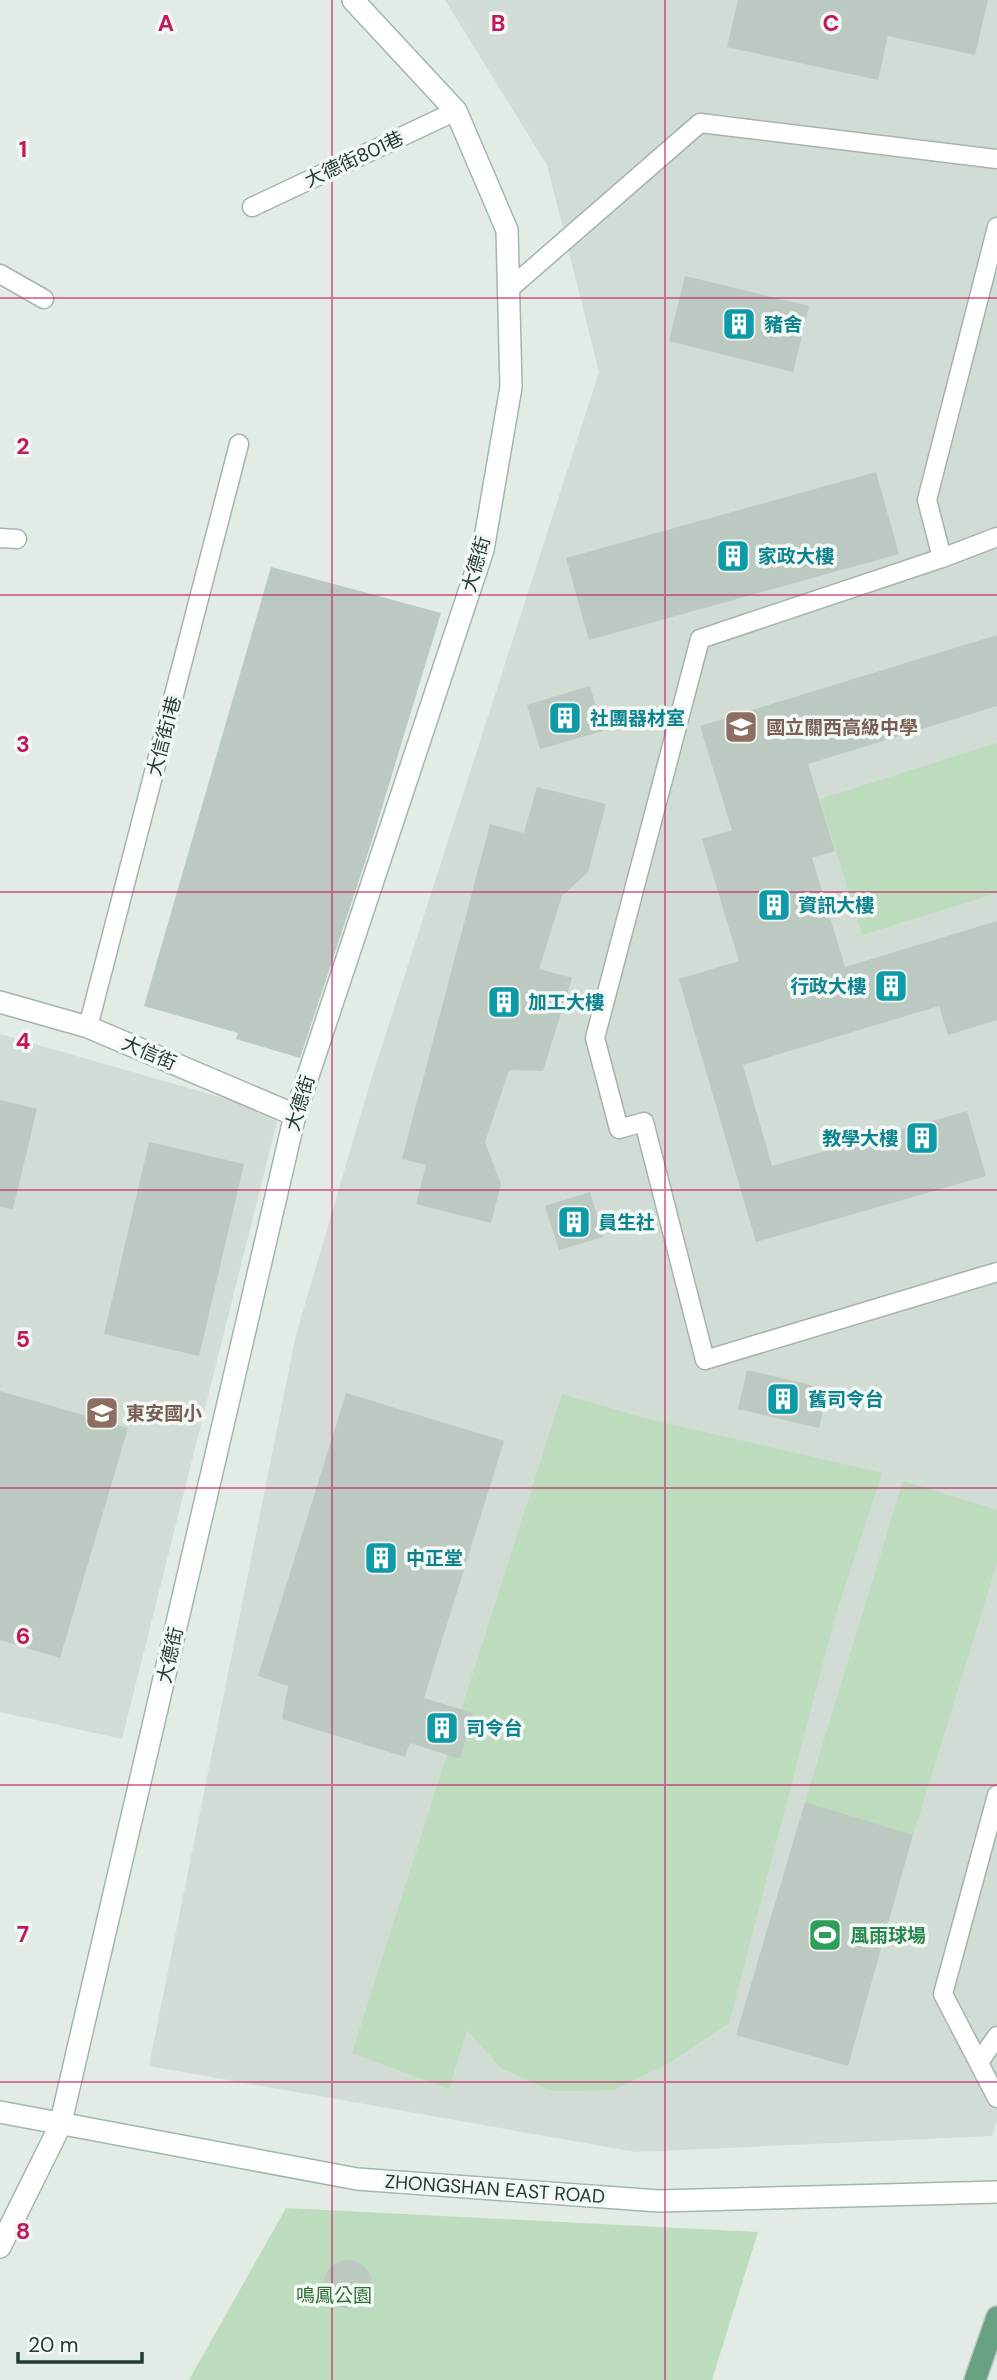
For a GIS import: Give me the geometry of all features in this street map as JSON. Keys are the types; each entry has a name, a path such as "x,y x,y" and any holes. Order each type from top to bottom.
{"main road":[{"path":"975,2380 997,2317"}],"street":[{"name":"大德街","path":"0,2247 60,2126 295,1115 483,550 511,387 507,230 456,111 353,0"},
{"name":"大信街","path":"0,1002 88,1027 295,1115"},
{"name":"ZHONGSHAN EAST ROAD","path":"0,2112 60,2126 357,2179 659,2201 997,2192"}],"lane":[{"name":"大德街801巷","path":"252,207 456,111"},
{"path":"508,290 700,123 997,159"},
{"path":"942,558 927,500 997,228"},
{"path":"0,274 44,299"},
{"name":"大信街1巷","path":"88,1027 239,444"},
{"path":"997,537 700,639 595,1038 619,1129 644,1122 705,1360 997,1272"},
{"path":"997,1795 943,1994 997,2098"},
{"path":"980,2061 997,2036"}],"shaded area":[{"name":"國立關西高級中學","path":"445,0 997,0 997,2122 992,2136 636,2152 149,2066 296,1335 370,1083 599,372 547,165"},
{"name":"東安國小","path":"0,1034 279,1114 122,1739 0,1712"}],"green space":[{"path":"997,743 997,893 862,935 820,799"},
{"path":"562,1394 648,1419 882,1473 835,1617 729,2023 671,2062 614,2090 552,2091 501,2068 467,2030 449,2089 352,2053"},
{"path":"903,1481 997,1510 997,1563 913,1835 805,1802"},
{"name":"鳴鳳公園","path":"286,2208 758,2232 712,2380 189,2380"}],"building":[{"path":"738,0 988,0 975,55 888,36 878,80 727,47"},
{"name":"豬舍","path":"685,276 809,306 793,372 669,341"},
{"name":"家政大樓","path":"876,472 899,554 589,640 566,558"},
{"path":"271,567 441,613 370,847 300,1058 236,1039 238,1033 144,1006"},
{"path":"997,635 997,706 808,764 835,851 812,858 845,967 997,921 997,1020 948,1035 939,1006 743,1065 772,1166 967,1111 986,1176 756,1242 679,979 739,961 702,839 732,830 700,726"},
{"name":"社團器材室","path":"590,686 603,731 540,749 527,705"},
{"name":"加工大樓","path":"537,787 606,804 588,872 562,896 539,969 572,978 543,1071 509,1070 485,1142 501,1184 491,1223 416,1204 426,1165 402,1159 490,824 524,833"},
{"path":"0,1100 37,1109 13,1209 0,1207"},
{"path":"149,1142 244,1164 199,1356 104,1334"},
{"name":"員生社","path":"590,1192 603,1237 559,1250 545,1206"},
{"name":"舊司令台","path":"747,1370 828,1389 819,1428 738,1409"},
{"path":"0,1391 128,1428 60,1658 0,1640"},
{"name":"中正堂","path":"346,1393 504,1441 424,1698 473,1713 460,1759 410,1743 405,1757 282,1719 288,1686 258,1676"},
{"name":"風雨球場","path":"805,1802 913,1835 848,2066 736,2035"},
{"path":"348,2260 365,2267 372,2284 365,2301 348,2308 331,2301 324,2284 331,2267"}],"place":[{"name":"豬舍","path":"739,324"},
{"name":"家政大樓","path":"733,556"},
{"name":"社團器材室","path":"565,718"},
{"name":"國立關西高級中學","path":"741,727"},
{"name":"資訊大樓","path":"774,905"},
{"name":"行政大樓","path":"891,986"},
{"name":"加工大樓","path":"504,1002"},
{"name":"教學大樓","path":"922,1138"},
{"name":"員生社","path":"574,1222"},
{"name":"舊司令台","path":"783,1399"},
{"name":"東安國小","path":"102,1413"},
{"name":"中正堂","path":"381,1558"},
{"name":"司令台","path":"442,1728"},
{"name":"風雨球場","path":"825,1935"}]}
